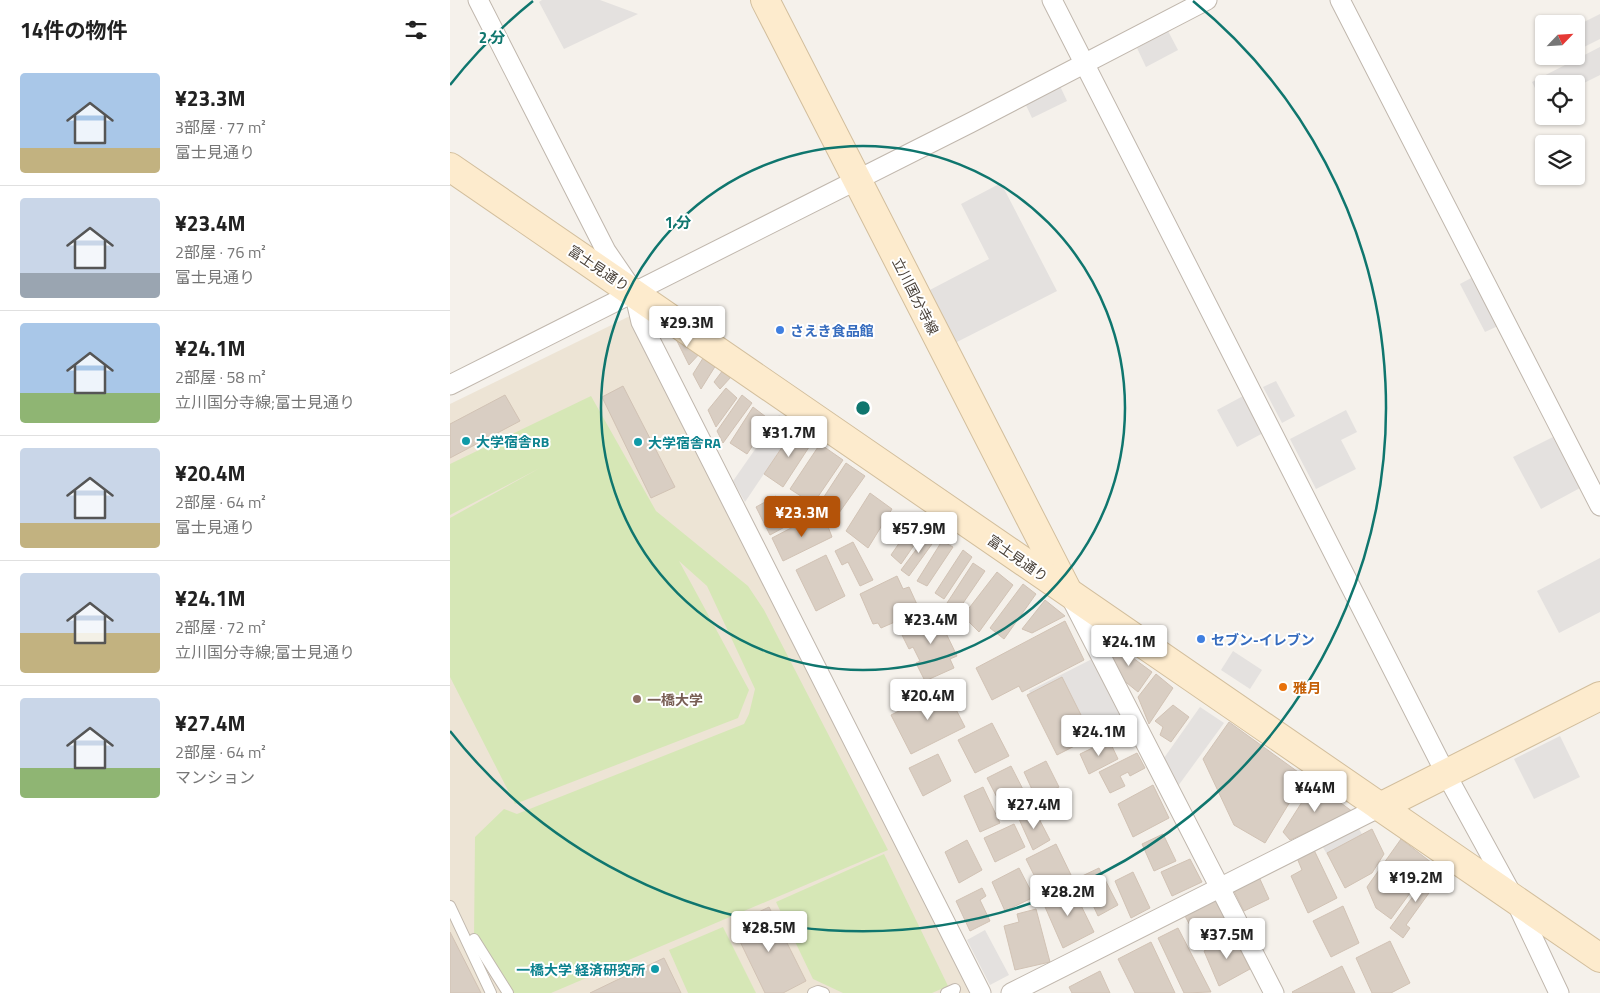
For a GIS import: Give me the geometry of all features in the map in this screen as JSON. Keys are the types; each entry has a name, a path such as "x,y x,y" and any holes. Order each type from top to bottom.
{"main road":[{"name":"立川国分寺線","path":"765,0 1068,592"},
{"name":"富士見通り","path":"450,166 1600,958"},
{"path":"1380,807 1600,696"}],"street":[{"path":"478,0 606,251 634,292 641,322 981,993"},
{"path":"1052,0 1446,774 1515,900 1559,993"},
{"path":"450,385 857,180 1207,0"},
{"path":"1340,0 1600,506"},
{"path":"1068,592 1274,993"},
{"path":"1011,993 1380,807"}],"lane":[{"path":"450,906 491,993"},
{"path":"474,939 508,993"},
{"path":"946,993 955,988 954,992 951,993"},
{"path":"813,993 818,991 824,993"}],"shaded area":[{"path":"542,0 600,0 638,14 564,49 539,2"},
{"path":"1600,14 1600,39 1585,46 1585,22"},
{"path":"1168,31 1178,50 1146,67 1137,48"},
{"path":"1600,47 1600,75 1585,82 1585,75 1546,75 1565,65 1585,65 1585,55"},
{"path":"1060,86 1067,101 1032,118 1025,103"},
{"path":"1001,183 1057,291 953,344 926,292 989,259 961,204"},
{"path":"1473,277 1498,326 1485,332 1460,284"},
{"name":"一橋大学","path":"634,314 970,993 450,993 450,404"},
{"path":"1276,381 1295,416 1282,423 1263,387"},
{"path":"1245,395 1265,432 1237,447 1217,410"},
{"path":"1346,410 1357,432 1341,440 1356,469 1316,489 1290,439"},
{"path":"779,415 796,426 745,502 733,481"},
{"path":"1553,437 1580,488 1541,509 1513,457"},
{"path":"1600,558 1600,612 1559,633 1537,591"},
{"path":"1233,651 1262,670 1250,689 1221,670"},
{"path":"1092,659 1122,720 1060,752 1029,691"},
{"path":"1200,707 1224,723 1178,786 1164,758"},
{"path":"1560,736 1580,777 1534,799 1514,759"},
{"path":"1357,825 1364,838 1328,856 1321,844"},
{"path":"985,930 1009,975 990,985 967,940"}],"green space":[{"name":"一橋大学","path":"591,396 656,511 748,586 764,610 888,850 551,993 508,993 474,939 475,837 504,809 517,814 744,724 749,714 755,689 707,586 679,561 749,690 738,718 515,804 450,677 450,518 540,468 450,515 450,464"},
{"path":"884,854 948,986 932,993 843,993 813,979 776,902"},
{"path":"723,927 756,993 688,993 669,950"}],"building":[{"path":"671,329 702,351 689,365"},
{"path":"705,355 716,365 701,389 693,374"},
{"path":"723,370 731,377 720,389 714,382"},
{"name":"大学宿舎RA","path":"623,386 675,487 651,498 602,397"},
{"path":"726,388 737,398 716,427 708,410"},
{"name":"大学宿舎RB","path":"505,395 520,421 450,458 450,424"},
{"path":"742,395 752,403 723,443 717,431"},
{"path":"753,407 770,420 747,454 730,443"},
{"path":"795,428 813,441 783,487 764,474"},
{"path":"820,444 843,460 813,504 790,489"},
{"path":"846,463 865,476 834,520 816,509"},
{"path":"870,493 892,509 868,548 846,531"},
{"path":"776,496 790,524 770,535 756,507"},
{"path":"812,517 827,524 832,537 783,561 772,538"},
{"path":"915,520 926,528 901,564 891,555"},
{"path":"930,531 937,537 909,576 901,570"},
{"path":"942,541 953,547 927,586 917,581"},
{"path":"853,542 873,580 860,586 848,562 842,565 835,551"},
{"path":"963,550 972,557 944,599 935,593"},
{"path":"826,555 845,596 816,611 796,570"},
{"path":"973,563 985,571 957,612 947,603"},
{"path":"997,572 1013,585 979,632 963,616"},
{"path":"897,576 903,589 909,587 920,611 881,628 878,623 873,624 860,594"},
{"path":"1023,584 1036,594 1004,639 990,628"},
{"path":"1045,600 1065,616 1032,633 1022,629"},
{"path":"940,607 950,626 944,629 957,656 950,659 954,668 925,681 916,663 920,661 913,647 909,649 900,631 936,614 935,610"},
{"path":"1065,621 1084,660 1022,692 1019,686 992,700 976,668"},
{"path":"1110,641 1152,672 1138,692 1122,679 1106,646"},
{"path":"1156,674 1173,688 1149,724 1138,697"},
{"path":"1062,677 1092,737 1057,755 1027,695"},
{"path":"945,688 965,727 911,754 891,715"},
{"path":"1173,705 1189,717 1171,742 1160,735 1163,727 1155,721"},
{"path":"1229,722 1305,777 1265,843 1234,825 1203,759"},
{"path":"992,723 1009,756 975,773 958,740"},
{"path":"1109,740 1118,759 1089,774 1080,754"},
{"path":"1137,753 1145,768 1130,776 1128,772 1120,776 1125,786 1110,793 1099,772"},
{"path":"938,754 951,781 923,796 909,768"},
{"path":"1046,761 1059,787 1036,798 1024,772"},
{"path":"1011,766 1032,807 1008,819 987,778"},
{"path":"1314,783 1353,812 1290,840 1283,832"},
{"path":"1153,785 1169,818 1133,837 1118,804"},
{"path":"983,787 1000,823 980,832 964,796"},
{"path":"1035,811 1050,840 1033,850 1019,819"},
{"path":"1014,824 1025,847 995,862 984,838"},
{"path":"1372,829 1384,854 1372,873 1345,888 1327,853"},
{"path":"1163,834 1176,861 1154,871 1142,844"},
{"path":"1401,839 1432,863 1391,919 1376,908 1367,887"},
{"path":"967,840 982,870 959,883 945,852"},
{"path":"1056,844 1072,877 1043,893 1026,859"},
{"path":"1314,850 1337,898 1308,913 1291,876 1302,870 1297,858"},
{"path":"1190,859 1202,882 1172,896 1161,872"},
{"path":"1435,866 1444,872 1406,925 1410,928 1403,938 1390,928"},
{"path":"1019,868 1034,897 1005,911 992,882"},
{"path":"1099,868 1118,905 1098,916 1080,877"},
{"path":"1133,872 1150,908 1131,918 1115,881"},
{"path":"1259,877 1269,899 1244,911 1234,891"},
{"path":"1071,885 1094,932 1063,948 1042,900"},
{"path":"982,888 986,896 980,900 990,921 970,931 956,901"},
{"path":"1215,898 1231,929 1201,946 1185,916"},
{"path":"1343,906 1359,943 1331,957 1313,921"},
{"path":"769,907 806,981 783,993 765,993 732,925"},
{"path":"1036,909 1050,962 1015,970 1004,926 1019,922 1017,914"},
{"path":"1178,928 1211,992 1184,993 1158,938"},
{"path":"450,932 481,993 450,993"},
{"path":"1233,935 1250,969 1219,986 1204,951"},
{"path":"1390,941 1410,983 1391,993 1372,993 1356,958"},
{"path":"1151,942 1175,993 1135,993 1118,959"},
{"name":"一橋大学 経済研究所","path":"664,958 681,993 590,993 619,979"},
{"path":"1342,966 1355,993 1292,992"},
{"path":"1100,971 1110,993 1072,993 1069,987"}],"place":[{"name":"さえき食品館","path":"780,330"},
{"name":"大学宿舎RB","path":"466,441"},
{"name":"大学宿舎RA","path":"638,442"},
{"name":"セブン-イレブン","path":"1201,639"},
{"name":"雅月","path":"1283,687"},
{"name":"一橋大学","path":"637,699"},
{"name":"一橋大学 経済研究所","path":"655,969"}]}
